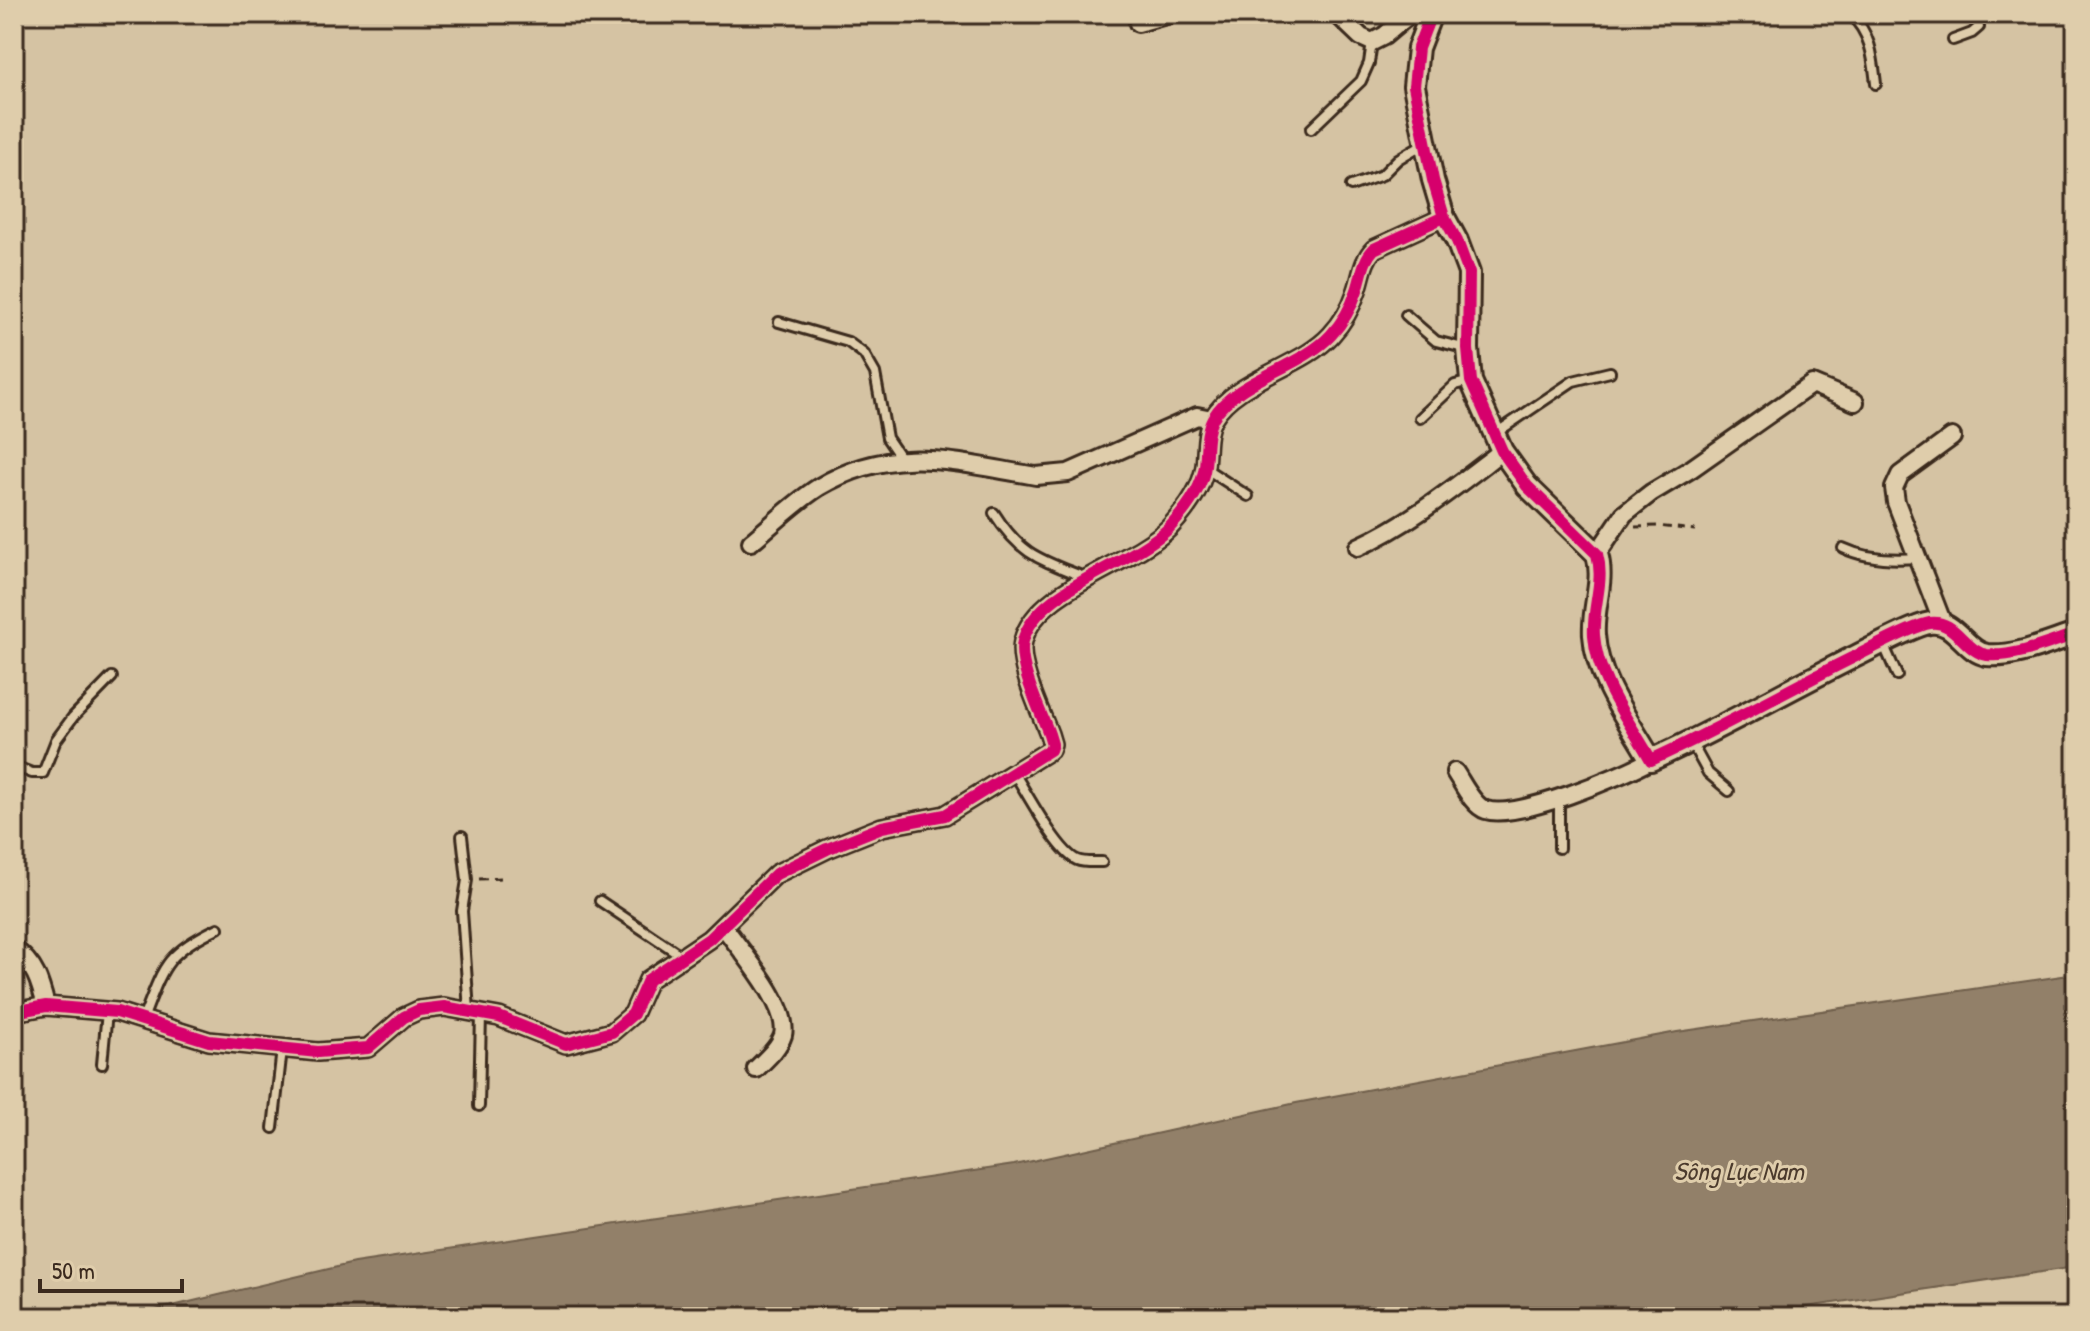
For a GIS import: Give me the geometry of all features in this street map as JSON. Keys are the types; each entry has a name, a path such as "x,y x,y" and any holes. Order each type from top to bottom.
{"street":[{"path":"1138,23 1170,14"},
{"path":"1337,14 1361,37 1372,42 1410,14"},
{"path":"1431,14 1418,48 1414,86 1424,143 1444,217 1469,273 1468,349 1471,381 1498,443 1527,486 1597,554 1600,588 1593,621 1597,651 1604,676 1651,760"},
{"path":"14,1012 46,1006 107,1011 143,1019 209,1041 318,1052 368,1048 404,1017 419,1010 444,1007 529,1027 566,1044 612,1032 633,1014 648,980 724,927 752,895 776,874 882,827 945,815 1050,750 1052,744 1021,657 1023,641 1033,622 1049,605 1168,529 1191,501 1205,467 1206,442 1212,419 1249,386 1317,348 1332,333 1349,310 1367,257 1374,249 1444,217"},
{"path":"1597,554 1624,514 1800,390 1812,384 1855,402"},
{"path":"751,542 818,488 881,461 923,457 1052,476 1068,473 1197,416 1212,419"},
{"path":"1952,437 1900,475 1894,488 1896,502 1943,624 1978,652 1987,655 2017,651 2076,634"},
{"path":"1358,547 1426,509 1498,443"},
{"path":"1455,772 1479,807 1488,811 1512,811 1559,797 1622,775 1882,643 1931,623 1943,624"},
{"path":"724,927 765,983 783,1024 783,1036 756,1069"},
{"path":"14,949 27,958 39,976 46,1006"}],"lane":[{"path":"1850,14 1859,22 1871,47 1876,84"},
{"path":"1953,40 1979,27 1975,14"},
{"path":"1311,129 1361,81 1369,63 1372,42"},
{"path":"1351,186 1382,175 1398,159 1424,143"},
{"path":"1406,315 1436,341 1468,349"},
{"path":"779,322 848,342 864,354 875,373 887,438 902,460"},
{"path":"1498,443 1573,381 1610,372"},
{"path":"1420,418 1455,385 1471,381"},
{"path":"1205,467 1248,496"},
{"path":"994,513 1015,543 1087,579"},
{"path":"1843,548 1856,555 1917,558"},
{"path":"1882,643 1897,675"},
{"path":"14,766 32,773 43,773 56,740 73,717 112,677"},
{"path":"1691,742 1708,773 1729,791"},
{"path":"1014,773 1055,839 1074,859 1102,862"},
{"path":"1559,797 1559,848"},
{"path":"462,836 467,880 462,911 475,1012 479,1106"},
{"path":"600,901 682,956"},
{"path":"143,1019 158,980 173,955 188,942 218,928"},
{"path":"102,1064 107,1011"},
{"path":"273,1128 282,1049"}],"path":[{"path":"1618,522 1635,527 1695,530"},
{"path":"467,880 503,878"}],"water":[{"name":"Sông Lục Nam","path":"2076,974 2076,1267 1738,1317 126,1317 354,1263 1014,1165 1296,1103 1677,1032"}],"cycle path":[{"path":"1431,14 1418,48 1414,86 1433,180 1444,217 1469,273 1468,349 1471,381 1502,451 1527,486 1597,554 1600,575 1594,625 1596,652 1615,700 1651,760 1922,625 1939,623 1946,626 1979,653 1987,655 2021,652 2076,634"},
{"path":"14,1012 46,1006 117,1012 209,1041 318,1052 368,1048 404,1017 419,1010 444,1007 499,1017 566,1044 612,1032 633,1014 648,980 709,939 776,874 882,827 945,815 1050,750 1049,734 1023,662 1023,641 1031,622 1065,592 1132,554 1169,528 1197,491 1205,466 1209,429 1223,405 1237,393 1303,356 1331,335 1349,310 1365,264 1374,249 1444,217"}]}
